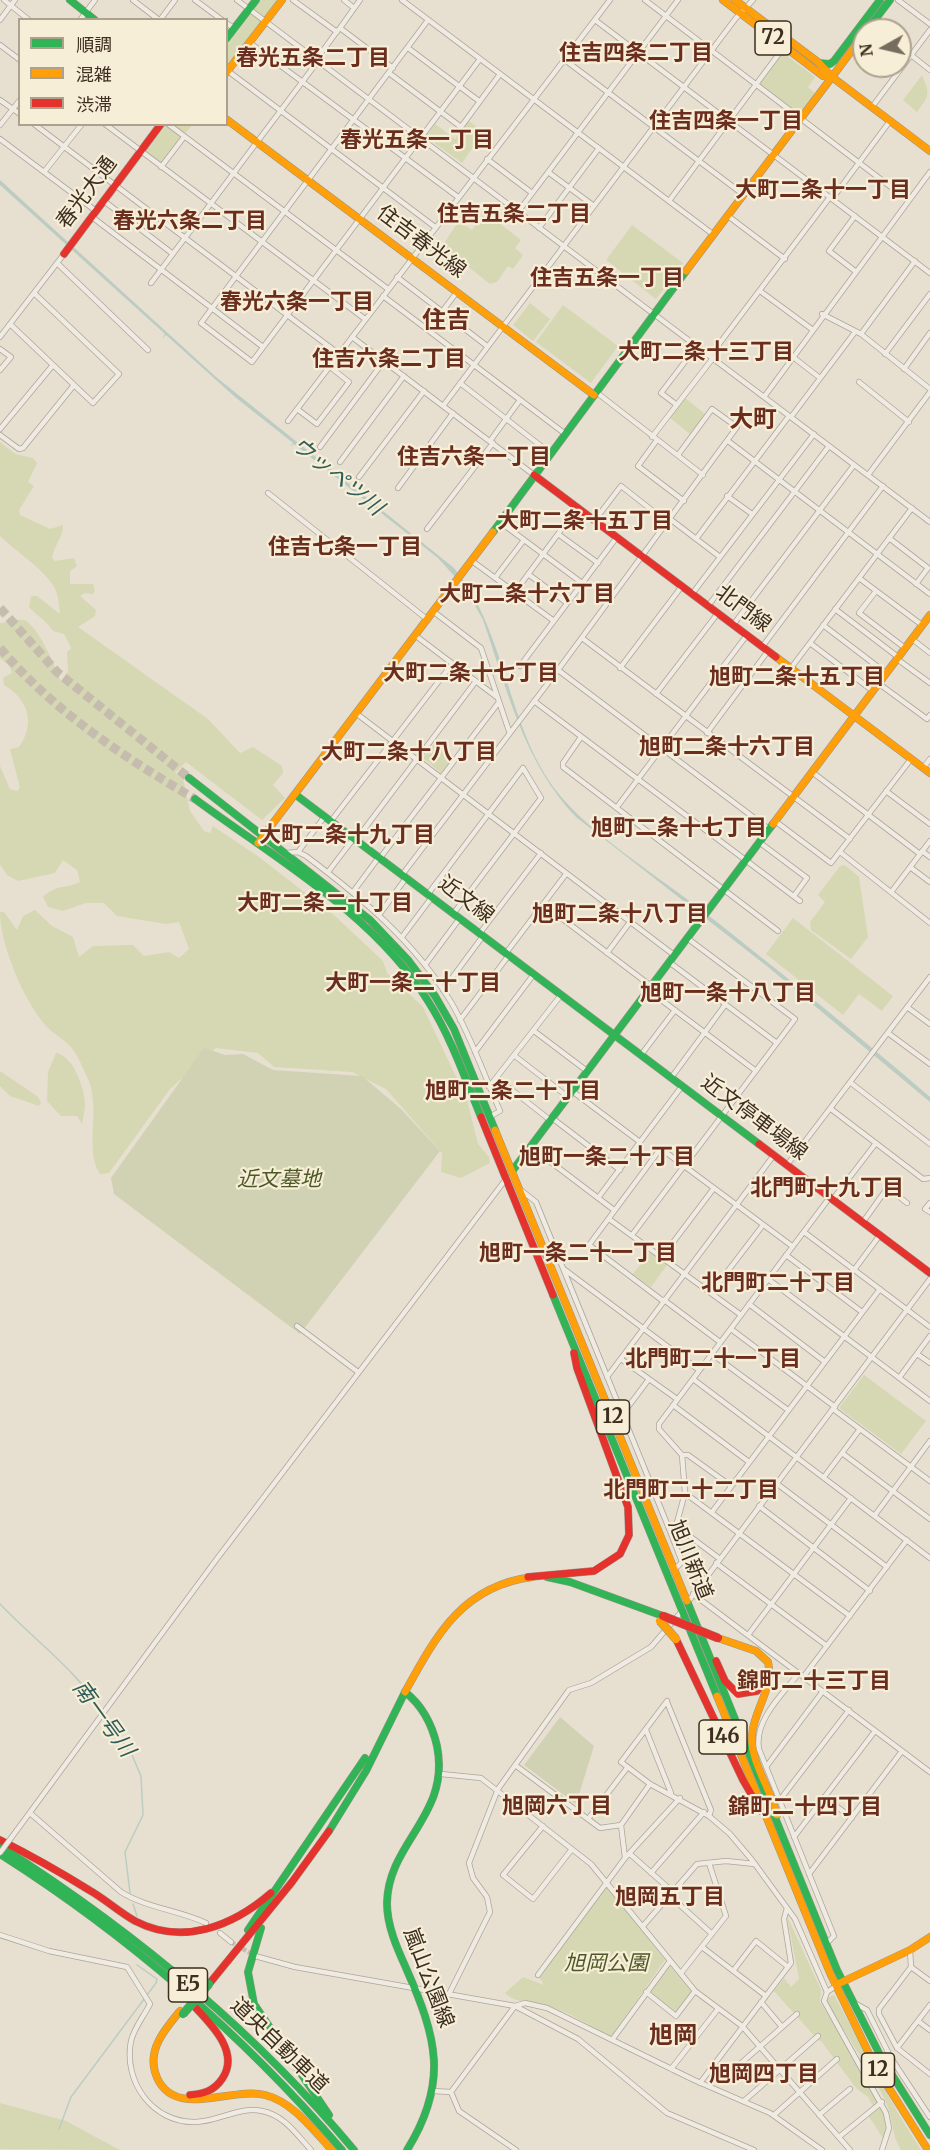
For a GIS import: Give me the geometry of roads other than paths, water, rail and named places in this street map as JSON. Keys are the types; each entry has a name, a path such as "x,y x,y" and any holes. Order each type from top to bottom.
{"main road":[{"path":"69,0 93,18"},
{"path":"228,36 256,0"},
{"path":"228,71 282,0"},
{"name":"72","path":"723,0 818,62 824,65 834,61"},
{"name":"72","path":"735,0 743,11"},
{"path":"832,77 834,61 880,0"},
{"path":"876,18 890,0"},
{"name":"72","path":"787,43 823,76 832,77"},
{"path":"258,843 470,565 564,433 852,50"},
{"name":"72","path":"818,62 832,77"},
{"path":"832,77 930,151"},
{"name":"住吉春光線","path":"228,120 595,394"},
{"name":"春光大通","path":"64,254 160,126"},
{"name":"北門線","path":"534,475 927,770"},
{"path":"513,1170 930,615"},
{"name":"旭川新道","path":"189,778 370,920 408,960 435,996 454,1029 675,1569 685,1606 693,1617 827,1943 839,1984 853,2002 882,2059 930,2135"},
{"name":"近文線","path":"296,795 614,1035"},
{"name":"旭川新道","path":"195,799 344,908 403,965 428,1000 446,1031 572,1340 685,1606 773,1833 876,2066 928,2150"},
{"name":"近文停車場線","path":"614,1035 930,1273"},
{"name":"146","path":"405,1692 440,1633 464,1604 491,1586 528,1576 594,1571 620,1554 629,1535 628,1507 577,1368 572,1340"},
{"name":"146","path":"528,1576 570,1582 763,1655 770,1668 769,1685 754,1717 751,1736 756,1757 775,1802 777,1822"},
{"name":"146","path":"693,1617 725,1681 738,1694 746,1695 761,1688 766,1668 762,1660 742,1646"},
{"name":"146","path":"662,1618 676,1639 742,1780 773,1833"},
{"path":"207,1983 257,1919 356,1773 405,1692"},
{"path":"332,2150 296,2113 269,2097 246,2093 192,2101 179,2098 167,2091 157,2079 153,2059 162,2033 265,1921 349,1798 396,1715 405,1692"},
{"name":"嵐山公園線","path":"405,1692 421,1704 427,1713 437,1743 441,1774 429,1812 393,1872 388,1887 388,1920 432,2034 435,2066 433,2091 423,2122 407,2150"},
{"path":"0,1840 35,1857 131,1918 161,1930 188,1932 225,1924 249,1912 277,1887"},
{"name":"道央自動車道","path":"0,1846 90,1905 196,1992 272,2062 354,2150"},
{"name":"道央自動車道","path":"0,1854 86,1911 169,1978 266,2067 342,2150"},
{"path":"265,1921 248,1959 247,1979 252,2000 259,2015 343,2137"},
{"path":"839,1984 910,1950 930,1937"},
{"path":"169,1978 217,2032 227,2051 228,2068 223,2080 212,2090 198,2095 186,2094 172,2088 164,2079 159,2068 162,2044 181,2013"}],"street":[{"path":"4,0 26,18"},
{"path":"0,20 15,0"},
{"path":"82,18 95,0"},
{"path":"133,0 156,18"},
{"path":"161,18 175,0"},
{"path":"195,0 219,18"},
{"path":"237,0 930,522"},
{"path":"293,0 393,68"},
{"path":"344,0 354,8"},
{"path":"151,283 258,142 360,0"},
{"path":"402,0 714,235"},
{"path":"288,421 610,0"},
{"path":"645,0 908,200"},
{"path":"518,212 678,0"},
{"path":"443,406 711,50 753,0"},
{"path":"898,0 930,24"},
{"path":"428,20 201,323 252,363 480,59"},
{"path":"595,20 930,273"},
{"path":"228,24 234,28"},
{"path":"912,55 930,30"},
{"path":"250,43 458,197"},
{"path":"669,201 787,43"},
{"path":"0,45 18,58"},
{"path":"408,48 479,101"},
{"path":"912,57 930,70"},
{"path":"565,60 744,195"},
{"path":"228,73 435,227"},
{"path":"389,73 461,127 500,74"},
{"path":"872,107 894,78"},
{"path":"0,100 18,113"},
{"path":"0,125 18,102"},
{"path":"684,501 638,466 654,438 711,357 890,121"},
{"path":"36,126 339,354"},
{"path":"44,172 80,126"},
{"path":"108,126 365,319"},
{"path":"171,126 388,289"},
{"path":"161,167 184,136"},
{"path":"0,139 44,172 161,270 263,347"},
{"path":"539,228 599,148"},
{"path":"487,159 532,193"},
{"path":"548,172 594,206"},
{"path":"764,397 822,315 930,172"},
{"path":"104,201 173,254"},
{"path":"728,216 785,259"},
{"path":"855,216 829,250 855,271"},
{"path":"0,337 64,254"},
{"path":"861,334 915,261"},
{"path":"57,263 148,350"},
{"path":"397,277 488,346"},
{"path":"760,291 813,330"},
{"path":"10,324 93,403 119,374 34,292"},
{"path":"428,330 458,292"},
{"path":"885,354 930,294"},
{"path":"383,296 564,433"},
{"path":"822,315 861,334 930,391 868,475"},
{"path":"696,539 855,332"},
{"path":"904,369 930,333"},
{"path":"352,337 534,475"},
{"path":"677,405 662,393 697,346"},
{"path":"0,349 10,357 0,370"},
{"path":"793,357 820,378"},
{"path":"320,447 384,361"},
{"path":"0,429 53,365"},
{"path":"297,409 317,424 350,382 329,366"},
{"path":"340,462 404,376"},
{"path":"860,382 909,422"},
{"path":"460,383 550,453"},
{"path":"0,435 18,449 23,448 74,385"},
{"path":"359,477 424,391"},
{"path":"595,394 703,475"},
{"path":"427,529 520,400"},
{"path":"380,915 404,876 463,794 582,638 737,427 712,409 678,455"},
{"path":"398,488 453,413"},
{"path":"692,594 814,434"},
{"path":"728,441 930,594"},
{"path":"708,606 829,446"},
{"path":"733,625 854,465"},
{"path":"595,520 621,486 720,558"},
{"path":"707,733 848,532 883,486"},
{"path":"268,493 428,620"},
{"path":"727,496 752,514"},
{"path":"515,592 578,507"},
{"path":"791,668 912,508"},
{"path":"500,522 582,584"},
{"path":"558,534 597,563"},
{"path":"520,666 617,537"},
{"path":"889,538 928,568 916,584"},
{"path":"495,578 524,540"},
{"path":"470,565 495,578 554,621"},
{"path":"528,574 567,603"},
{"path":"859,578 922,625"},
{"path":"620,668 682,586"},
{"path":"876,591 859,613 905,648"},
{"path":"835,609 930,683"},
{"path":"434,612 481,648 510,731"},
{"path":"656,694 718,613"},
{"path":"824,625 886,673"},
{"path":"617,807 747,635"},
{"path":"416,636 499,700"},
{"path":"582,638 792,798 850,839"},
{"path":"912,639 930,653"},
{"path":"810,643 873,691"},
{"path":"298,852 393,741 452,664"},
{"path":"558,670 769,829"},
{"path":"328,872 418,759 476,681"},
{"path":"878,683 927,719 930,715"},
{"path":"353,892 499,700"},
{"path":"534,701 800,901"},
{"path":"357,714 541,852 566,874 630,922 725,1005 777,1043"},
{"path":"581,737 562,763 563,767 778,931"},
{"path":"775,821 831,863 911,759"},
{"path":"927,770 930,759"},
{"path":"402,937 523,768 540,798 425,964"},
{"path":"812,772 868,815 930,857"},
{"path":"886,791 930,824"},
{"path":"892,891 930,841"},
{"path":"759,842 807,878 794,896"},
{"path":"285,853 298,852 328,872 380,915 425,964 443,990 475,1052 500,1111 491,1116"},
{"path":"443,990 541,852"},
{"path":"840,852 929,920"},
{"path":"910,867 930,882"},
{"path":"460,1020 566,874"},
{"path":"543,904 607,953 675,1010 756,1071"},
{"path":"607,953 630,922"},
{"path":"632,1235 795,1019 687,938"},
{"path":"475,1052 534,974"},
{"path":"787,1165 930,977"},
{"path":"489,1087 498,1079 561,994"},
{"path":"671,1078 725,1005"},
{"path":"907,1007 930,1024"},
{"path":"641,1055 675,1010"},
{"path":"534,1031 587,1071"},
{"path":"888,1033 930,1064"},
{"path":"515,1056 640,1142"},
{"path":"498,1079 620,1170"},
{"path":"851,1083 930,1144"},
{"path":"598,1198 682,1086"},
{"path":"831,1109 923,1179 930,1178"},
{"path":"670,1530 676,1526 686,1492 682,1455 659,1429 659,1424 792,1246 876,1143"},
{"path":"530,1146 614,1210"},
{"path":"720,1342 589,1245 614,1210 658,1152 664,1151 792,1246"},
{"path":"607,1377 774,1155"},
{"path":"0,1854 358,1372 513,1170"},
{"path":"863,1222 893,1180"},
{"path":"662,1257 714,1188"},
{"path":"888,1188 907,1203"},
{"path":"520,1190 536,1202 565,1270 682,1562 675,1569"},
{"path":"930,1203 926,1209 930,1212"},
{"path":"609,1218 741,1315"},
{"path":"711,1293 763,1225"},
{"path":"804,1232 930,1327"},
{"path":"854,1270 880,1235"},
{"path":"786,1256 862,1312"},
{"path":"565,1270 699,1370"},
{"path":"768,1279 930,1401"},
{"path":"448,1994 490,1912 488,1897 473,1878 469,1863 498,1789 569,1690 591,1683 651,1647 685,1606 930,1280"},
{"path":"712,1512 879,1289"},
{"path":"749,1304 825,1362"},
{"path":"297,1326 358,1372"},
{"path":"730,1329 930,1481"},
{"path":"899,1378 930,1336"},
{"path":"712,1354 788,1410"},
{"path":"917,1354 930,1363"},
{"path":"621,1359 677,1399"},
{"path":"693,1378 928,1556 930,1548"},
{"path":"622,1414 649,1379"},
{"path":"673,1406 749,1462"},
{"path":"824,1477 860,1429"},
{"path":"874,1515 930,1441"},
{"path":"842,1453 930,1519"},
{"path":"682,1455 688,1455 731,1486"},
{"path":"776,1483 887,1567"},
{"path":"686,1492 850,1616"},
{"path":"748,1635 851,1498"},
{"path":"759,1506 870,1591"},
{"path":"676,1526 771,1604 827,1646"},
{"path":"827,1943 834,1936 759,1749 758,1730 801,1674 827,1646 907,1540"},
{"path":"693,1594 930,1772"},
{"path":"766,1767 823,1691"},
{"path":"710,1816 711,1810 667,1701 621,1762 650,1784 704,1812 730,1834 787,1908 827,1992"},
{"path":"779,1801 849,1710"},
{"path":"646,1730 670,1793"},
{"path":"794,1837 875,1731"},
{"path":"809,1874 902,1751"},
{"path":"515,1765 600,1828 621,1825 650,1784"},
{"path":"588,1819 627,1767"},
{"path":"441,1774 471,1775 481,1778 572,1849 607,1882 695,1991 742,2026 850,2150"},
{"path":"824,1797 852,1818"},
{"path":"537,1975 628,1856 680,1798"},
{"path":"651,1873 704,1812"},
{"path":"30,1813 121,1892 138,1901 206,1923"},
{"path":"621,1825 628,1856 651,1873 712,1934"},
{"path":"543,1826 504,1875 532,1899 572,1849"},
{"path":"643,1926 697,1864 726,1861 755,1864"},
{"path":"681,1973 726,1916 710,1863"},
{"path":"700,2083 791,1963 784,1919 787,1908"},
{"path":"220,1933 231,1942"},
{"path":"0,1935 49,1951 127,1967 150,2004 133,2037 130,2056 135,2082 141,2094 154,2108 171,2118 196,2122 245,2110 266,2111 286,2123 311,2150"},
{"path":"733,1971 756,1941 788,1967"},
{"path":"702,1947 766,1996"},
{"path":"910,1950 911,1967 879,2009 879,2014 897,2048 930,2074"},
{"path":"255,1956 277,1963 515,2006 578,2039 667,2113 754,2150"},
{"path":"612,2040 670,1960"},
{"path":"911,1967 930,1981"},
{"path":"839,1984 827,1992 824,2001 882,2102 889,2128 882,2150"},
{"path":"646,1992 676,2016 695,1991"},
{"path":"761,2002 782,2027"},
{"path":"853,2002 867,2010 891,2058 930,2117"},
{"path":"451,2092 515,2006 525,2003 547,2008 700,2083 774,2115 822,2150"},
{"path":"897,2048 930,2005"},
{"path":"671,2069 718,2009"},
{"path":"731,2072 797,2014"},
{"path":"918,2021 930,2030"},
{"path":"744,2101 818,2036"},
{"path":"774,2115 837,2059"},
{"path":"819,2115 850,2089"},
{"path":"433,2091 451,2092"},
{"path":"451,2092 459,2111 516,2150"},
{"path":"839,2137 882,2102"}],"water":[{"name":"ウッペツ川","path":"0,180 216,377 454,568 472,594 486,622 527,739 541,767 571,808 604,838 695,905 814,1000 930,1097 930,1102 768,967 576,817 558,796 530,749 509,698 483,620 466,589 438,558 294,444 290,447 293,443 235,397 166,335 162,339 165,334 0,185"}],"waterway":[{"name":"南一号川","path":"0,1604 67,1668 92,1696 102,1712"},
{"name":"南一号川","path":"104,1716 132,1755 141,1776 143,1815 125,1852 130,1893"},
{"name":"南一号川","path":"133,1904 137,1916"},
{"name":"南一号川","path":"59,2129 71,2097 156,1983 157,1979 137,1965"}],"tunnel":[{"path":"0,608 57,672 189,778"},
{"path":"0,648 21,671 66,712 142,767 195,799"},
{"path":"231,1942 252,1954"}],"district":[{"name":"住吉四条二丁目","path":"636,54"},
{"name":"春光五条二丁目","path":"313,59"},
{"name":"住吉四条一丁目","path":"726,122"},
{"name":"春光五条一丁目","path":"417,141"},
{"name":"大町二条十一丁目","path":"823,191"},
{"name":"住吉五条二丁目","path":"514,215"},
{"name":"春光六条二丁目","path":"190,222"},
{"name":"住吉五条一丁目","path":"607,279"},
{"name":"春光六条一丁目","path":"297,303"},
{"name":"住吉","path":"446,321"},
{"name":"大町二条十三丁目","path":"706,353"},
{"name":"住吉六条二丁目","path":"389,360"},
{"name":"大町","path":"753,420"},
{"name":"住吉六条一丁目","path":"474,458"},
{"name":"大町二条十五丁目","path":"585,522"},
{"name":"住吉七条一丁目","path":"345,548"},
{"name":"大町二条十六丁目","path":"527,595"},
{"name":"大町二条十七丁目","path":"471,674"},
{"name":"旭町二条十五丁目","path":"797,678"},
{"name":"旭町二条十六丁目","path":"727,748"},
{"name":"大町二条十八丁目","path":"409,753"},
{"name":"旭町二条十七丁目","path":"679,829"},
{"name":"大町二条十九丁目","path":"347,836"},
{"name":"大町二条二十丁目","path":"325,904"},
{"name":"旭町二条十八丁目","path":"620,915"},
{"name":"大町一条二十丁目","path":"413,984"},
{"name":"旭町一条十八丁目","path":"728,994"},
{"name":"旭町二条二十丁目","path":"513,1092"},
{"name":"旭町一条二十丁目","path":"607,1158"},
{"name":"北門町十九丁目","path":"827,1189"},
{"name":"旭町一条二十一丁目","path":"578,1254"},
{"name":"北門町二十丁目","path":"778,1284"},
{"name":"北門町二十一丁目","path":"713,1360"},
{"name":"北門町二十二丁目","path":"691,1491"},
{"name":"錦町二十三丁目","path":"814,1682"},
{"name":"旭岡六丁目","path":"557,1807"},
{"name":"錦町二十四丁目","path":"805,1808"},
{"name":"旭岡五丁目","path":"670,1898"},
{"name":"旭岡","path":"673,2036"},
{"name":"旭岡四丁目","path":"764,2075"}],"park label":[{"name":"近文墓地","path":"279,1180"},
{"name":"旭岡公園","path":"606,1964"}]}
